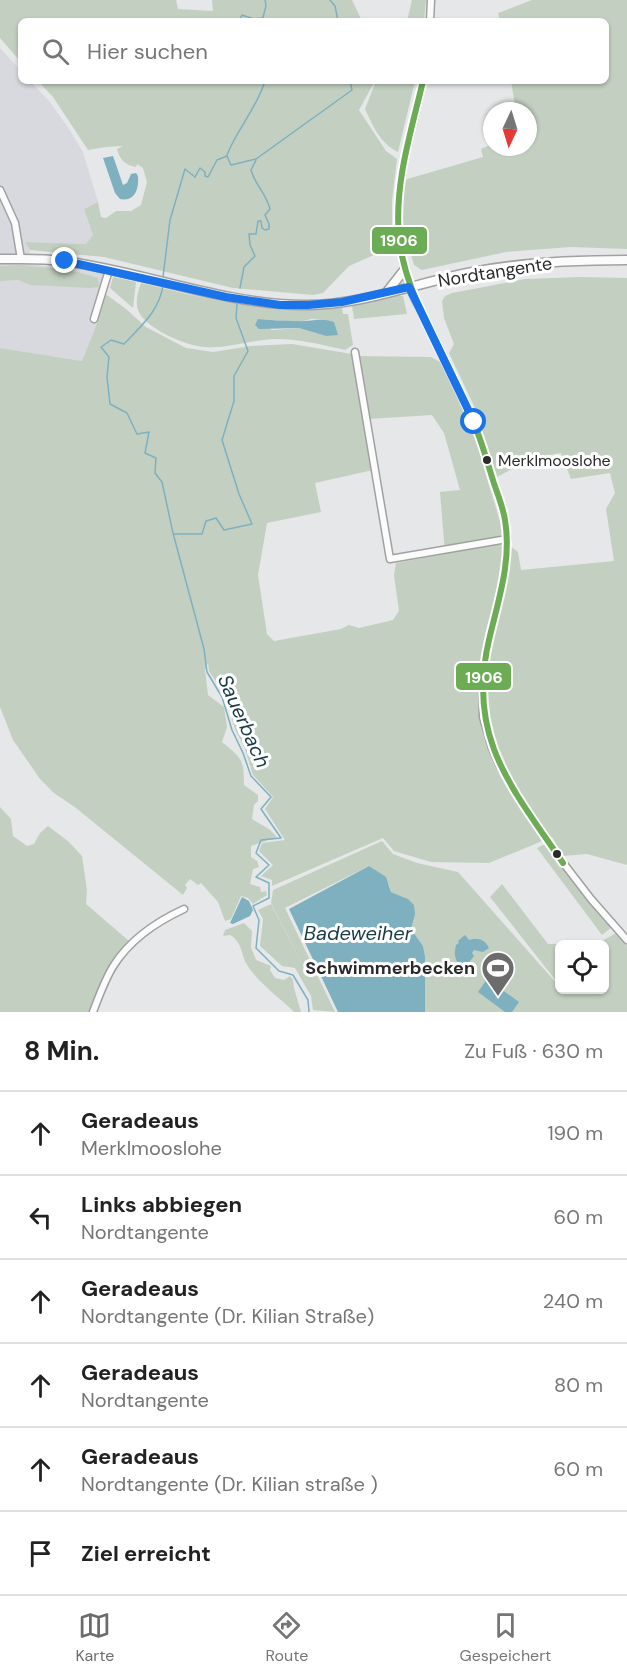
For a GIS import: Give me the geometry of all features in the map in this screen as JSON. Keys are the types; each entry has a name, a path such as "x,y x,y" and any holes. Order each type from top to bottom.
{"main road":[{"path":"0,259 65,261 109,270"},
{"name":"Nordtangente","path":"109,270 237,299 280,305 308,305 365,298 477,271 535,263 627,260"},
{"path":"387,292 405,269"}],"street":[{"path":"430,18 431,0"},
{"path":"422,84 399,181 398,217 405,269 409,287 474,422 505,518 507,539 503,584 486,653 482,681 486,728 499,764 521,801 577,882 627,940"},
{"path":"0,190 15,223 21,259"},
{"path":"94,319 109,270"},
{"path":"355,352 390,559 507,539"},
{"path":"93,1012 110,973 123,953 166,918 184,909"}],"shaded area":[{"path":"0,48 18,68 18,84 33,84 50,102 71,132 83,152 98,202 84,209 93,235 86,244 25,242 30,250 30,264 112,274 96,326 82,361 0,348"}],"green space":[{"path":"0,0 176,0 178,9 213,11 212,0 352,0 361,18 18,18 18,59 0,38"},
{"path":"412,0 426,0 424,18 408,18"},
{"path":"532,0 627,0 627,249 571,247 506,252 422,270 414,265 402,223 404,180 483,157 481,149 483,148 483,156 537,156 537,102 514,102 512,84 609,84 609,18 499,18 498,13"},
{"path":"41,84 373,84 359,110 386,151 397,159 392,200 392,247 349,266 323,293 313,295 233,288 104,257 30,250 25,242 86,244 93,235 84,209 98,202 101,217 106,218 116,211 131,211 141,205 147,182 143,168 137,164 136,167 129,165 121,159 117,149 123,146 88,150 53,97"},
{"path":"375,84 414,84 398,152 382,139 365,109"},
{"path":"21,265 89,275 98,278 99,287 31,285 18,280 0,281 0,266"},
{"path":"113,277 136,282 133,308 110,288"},
{"path":"627,278 627,865 587,854 563,856 552,837 489,863 431,862 394,851 383,838 272,886 272,880 261,876 273,865 259,851 262,843 285,840 265,809 273,797 253,775 224,694 209,671 208,663 205,670 208,695 224,707 227,727 222,742 240,760 244,785 258,795 252,819 269,829 277,837 251,846 251,857 257,861 259,867 253,869 250,884 260,887 261,892 266,891 267,895 253,904 248,898 241,896 231,919 225,921 218,902 201,883 198,885 190,879 185,885 187,888 183,895 76,808 54,793 40,779 13,740 0,707 0,348 82,361 107,295 146,327 186,348 213,352 251,346 292,344 352,354 373,470 315,483 321,512 267,523 258,575 267,634 274,641 341,629 349,625 359,628 393,620 399,611 394,575 396,563 445,554 440,492 460,490 444,433 432,415 369,419 358,356 431,357 440,362 473,432 502,528 499,545 510,546 518,552 521,570 614,561 606,509 615,493 610,473 571,479 561,453 532,458 497,477 475,408 449,353 454,344 444,318 442,301 445,296 452,293 525,279"},
{"path":"141,283 216,300 266,307 316,309 342,307 343,314 348,314 353,345 345,350 303,341 277,339 213,347 196,346 166,335 142,317 137,303","holes":["258,319 300,322 311,319 328,320 330,335 326,336 299,328 272,330"]},
{"path":"403,296 407,314 354,319 352,306"},
{"path":"0,807 11,819 13,836 27,846 34,844 40,833 48,826 69,842 82,856 87,890 86,904 129,941 113,960 90,1012 0,1012"},
{"path":"382,841 393,854 417,863 458,872 555,982 555,994 609,994 609,940 604,940 616,933 627,945 627,1012 425,1012 425,956 423,946 411,929 408,899 391,892 389,884 369,866 285,908 335,1012 313,1010 311,996 295,968 282,966 260,946 263,919 258,910 271,904 308,975 271,903 273,890"},
{"path":"547,843 572,881 612,927 602,935 537,848"},
{"path":"502,884 548,944 555,944 555,979 490,897"},
{"path":"244,923 252,931 251,947 256,960 271,966 270,970 275,978 284,980 290,976 293,980 301,1012 294,1012 268,989 246,963 239,944 234,938 230,935 223,936 225,930"}],"water":[{"path":"113,156 123,185 127,183 131,174 136,173 138,176 137,190 129,198 120,199 115,193 103,158"},
{"path":"258,319 334,322 338,335 326,336 299,328 259,329 255,325"},
{"name":"Badeweiher","path":"369,866 386,877 391,892 408,899 414,905 415,914 411,929 423,946 425,956 425,1012 338,1012 289,909"},
{"path":"242,897 249,901 253,910 250,916 233,924 230,923"},
{"path":"465,935 469,940 483,941 489,948 483,952 474,950 472,953 474,956 463,970 457,961 455,952 458,941"},
{"name":"Schwimmerbecken","path":"487,979 519,1002 512,1012 505,1012 478,992"}],"waterway":[{"name":"Sauerbach","path":"263,18 265,0"},
{"name":"Sauerbach","path":"330,0 335,6 337,18"},
{"name":"Sauerbach","path":"240,18 242,15 251,18"},
{"path":"227,155 264,84"},
{"name":"Sauerbach","path":"163,277 170,220 185,169 195,177 200,168 208,177 217,160 227,156 231,165 256,159 352,90 351,84"},
{"name":"Sauerbach","path":"240,288 244,267 255,256 250,245 249,234 256,234 258,221 261,221 262,228 269,229 265,215 270,209 251,170 256,160"},
{"name":"Sauerbach","path":"163,285 154,310 124,344 111,340 101,347 109,357 107,377 110,404 127,413 137,434 149,432 145,453 156,458 155,473 162,482 204,649 207,672 222,697 232,730 251,776 271,797 261,809 281,838 261,840 256,853 269,865 256,877 269,883 269,898 253,906 259,920 256,948 279,971 293,975 308,1000 309,1012"},
{"name":"Sauerbach","path":"174,534 202,534 206,521 216,518 224,530 252,524 239,494 222,440 234,401 234,376 248,351 236,318 237,304"}],"transit line":[{"name":"1906","path":"422,84 401,178 398,217 401,251 418,305 476,428 505,520 507,535 505,566 483,674 484,705 489,733 498,760 511,785 563,863"}],"place":[{"name":"Merklmooslohe","path":"487,460"},
{"name":"Schwimmerbecken","path":"498,997"}],"route":[{"path":"65,261 226,297 280,305 342,302 409,287 474,422"}]}
